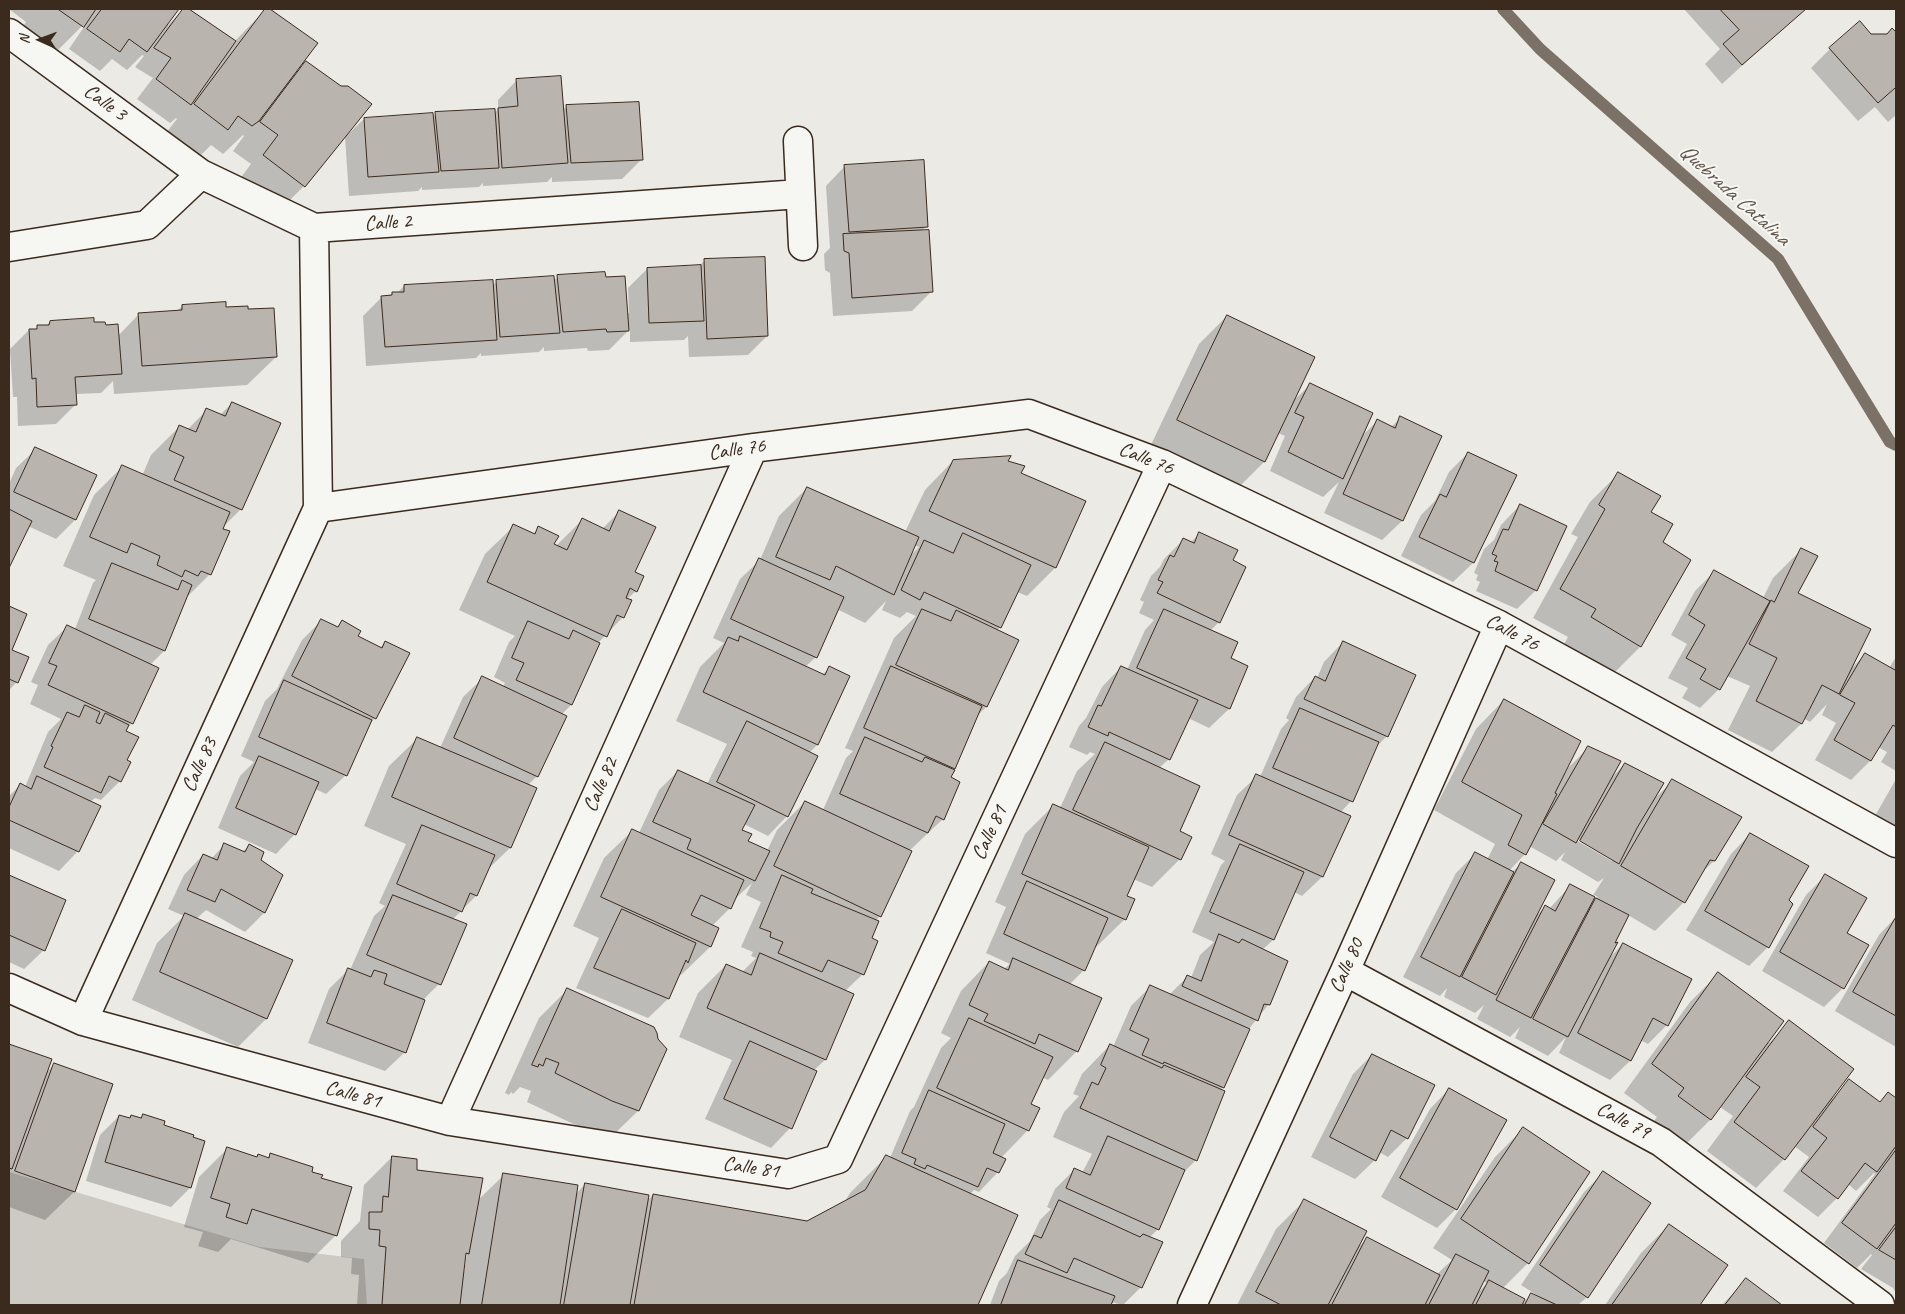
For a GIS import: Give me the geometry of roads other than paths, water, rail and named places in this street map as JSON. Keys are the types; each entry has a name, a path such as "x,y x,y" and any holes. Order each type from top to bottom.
{"street":[{"name":"Calle 3","path":"9,33 201,174"},
{"path":"798,141 802,246"},
{"name":"Calle 2","path":"201,174 314,228 800,194"},
{"path":"9,247 147,225 201,174"},
{"path":"314,228 318,508"},
{"name":"Calle 76","path":"318,508 753,448 1029,414 1162,464 1499,626 1896,844"},
{"name":"Calle 82","path":"450,1121 753,448"},
{"name":"Calle 81","path":"9,988 83,1021 450,1121 788,1174 838,1159 1162,464"},
{"name":"Calle 83","path":"83,1021 318,508"},
{"name":"Calle 80","path":"1192,1305 1345,971 1499,626"},
{"name":"Calle 79","path":"1345,971 1661,1142 1880,1305"}],"waterway":[{"name":"Quebrada Catalina","path":"1503,9 1540,49 1778,259 1890,442 1896,445"}]}
